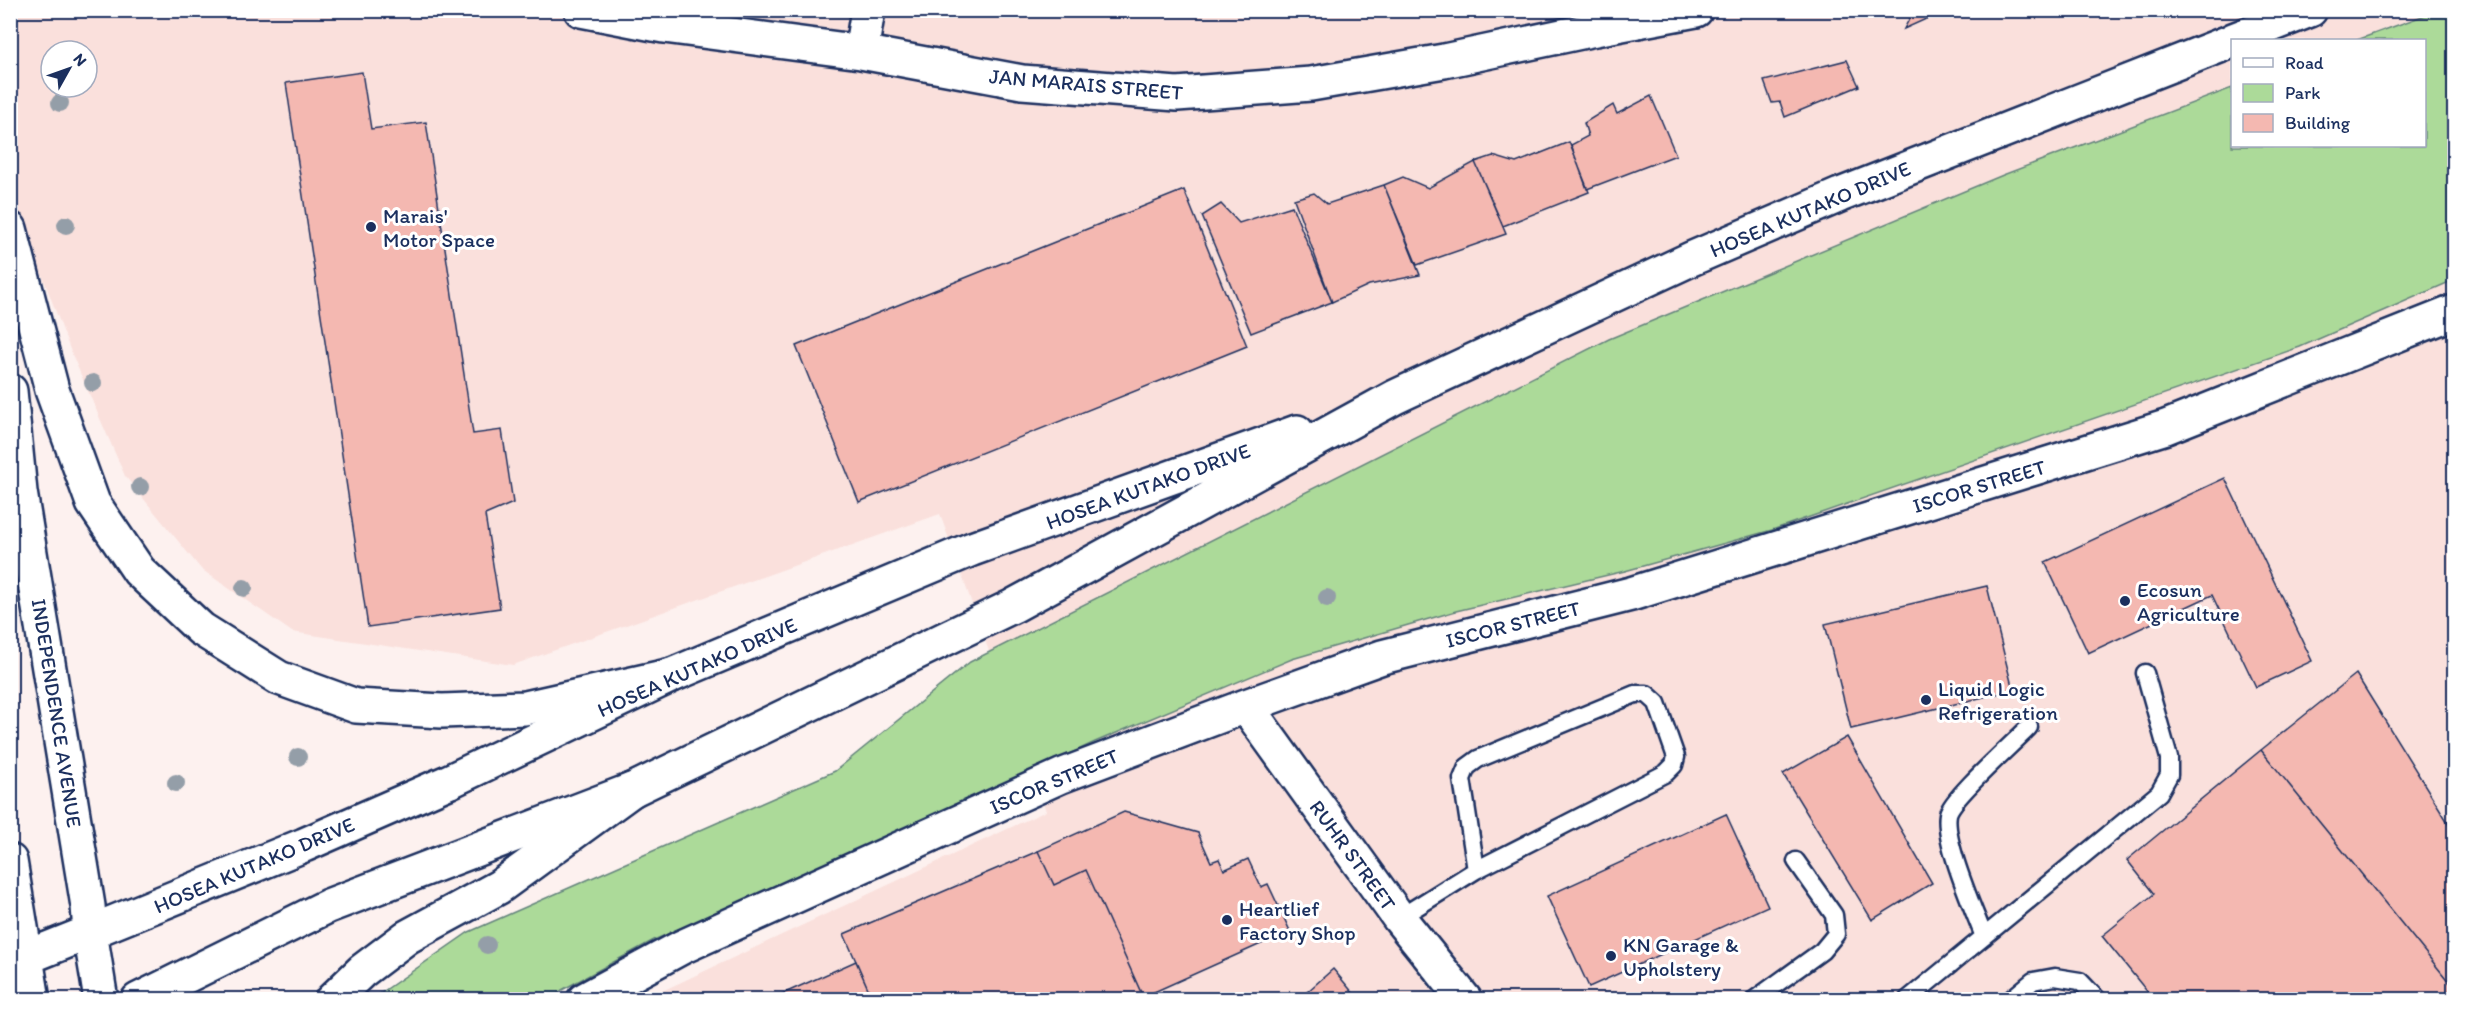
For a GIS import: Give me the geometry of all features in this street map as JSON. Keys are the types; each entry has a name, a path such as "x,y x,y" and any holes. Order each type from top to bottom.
{"main road":[{"name":"JAN MARAIS STREET","path":"581,10 664,26 861,52 1022,82 1177,94 1311,84 1444,61 1696,10"},
{"path":"861,52 868,10"},
{"name":"HOSEA KUTAKO DRIVE","path":"2238,39 2310,10"},
{"name":"HOSEA KUTAKO DRIVE","path":"138,999 328,906 633,790 1013,606 1395,397 1690,259 1840,195 2231,42"},
{"path":"10,229 52,390 93,503 139,572 201,629 279,678 356,706 442,711 525,708 672,675"},
{"name":"ISCOR STREET","path":"589,996 682,947 1061,776 1246,706 1382,657 1631,594 2166,427 2454,312"},
{"name":"INDEPENDENCE AVENUE","path":"10,392 20,492 87,894 90,932 101,999"},
{"name":"HOSEA KUTAKO DRIVE","path":"19,960 304,845 448,783 672,675 972,549 1395,397"},
{"name":"RUHR STREET","path":"1246,706 1399,918 1464,999"},
{"path":"332,999 362,971 407,937 499,887 633,790"},
{"path":"10,861 19,960 33,999"}],"lane":[{"path":"1907,999 2159,793 2169,776 2169,758 2145,673"},
{"path":"1399,918 1476,870 1666,773 1674,765 1676,757 1657,703 1647,694 1635,694 1478,759 1467,767 1462,779 1476,870"},
{"path":"1984,938 1948,834 1948,813 1959,796 2030,727"},
{"path":"1754,999 1822,951 1836,934 1834,915 1796,861"},
{"path":"2010,999 2033,981 2055,977 2080,981 2098,999"}],"shaded area":[{"path":"11,11 2454,11 2454,999 645,999 1046,811 940,514 513,665 292,632 201,569 125,476 71,352 11,192"}],"green space":[{"path":"2436,11 2454,11 2454,280 2300,347 1772,530 1625,571 1456,611 1292,659 1095,742 900,833 654,940 562,990 551,999 371,1000 469,932 835,771 970,662 1609,339 2003,175 2231,88 2231,147 2426,147 2426,39 2360,39"}],"building":[{"path":"1914,10 1946,10 1904,29"},
{"path":"1847,60 1859,86 1785,117 1780,102 1772,103 1764,81"},
{"path":"362,72 371,129 426,122 473,434 502,430 513,503 485,515 500,608 368,627 286,83"},
{"path":"1651,96 1676,155 1587,189 1571,145 1588,136 1584,123 1613,105 1617,114"},
{"path":"1569,142 1589,192 1503,226 1475,162 1493,156 1516,163"},
{"path":"1475,162 1506,234 1417,265 1384,185 1403,177 1428,188"},
{"path":"1384,185 1420,275 1369,285 1332,302 1294,199 1314,193 1327,204"},
{"path":"1184,190 1247,346 859,502 796,346"},
{"path":"1221,204 1239,223 1292,206 1332,302 1251,333 1202,216"},
{"path":"2225,478 2312,661 2256,687 2212,595 2088,653 2045,562"},
{"path":"1987,586 2013,690 1851,729 1825,624"},
{"path":"2356,674 2454,832 2454,988 2261,750"},
{"path":"1847,737 1932,883 1872,920 1783,774"},
{"path":"2261,750 2454,988 2454,1000 2154,1000 2102,936 2154,894 2127,860"},
{"path":"1124,812 1198,833 1211,862 1219,859 1224,870 1248,859 1261,887 1268,884 1290,931 1143,997 1086,870 1054,885 1038,851"},
{"path":"1726,814 1768,906 1589,987 1547,896"},
{"path":"1038,851 1054,885 1086,870 1143,997 1138,1000 873,1000 844,934"},
{"path":"856,961 873,1000 769,1000"},
{"path":"1333,969 1359,1000 1298,1000"}],"place":[{"name":"Marais' Motor Space","path":"371,227"},
{"name":"Ecosun Agriculture","path":"2125,601"},
{"name":"Liquid Logic Refrigeration","path":"1926,700"},
{"name":"Heartlief Factory Shop","path":"1227,920"},
{"name":"KN Garage & Upholstery","path":"1611,956"}]}
